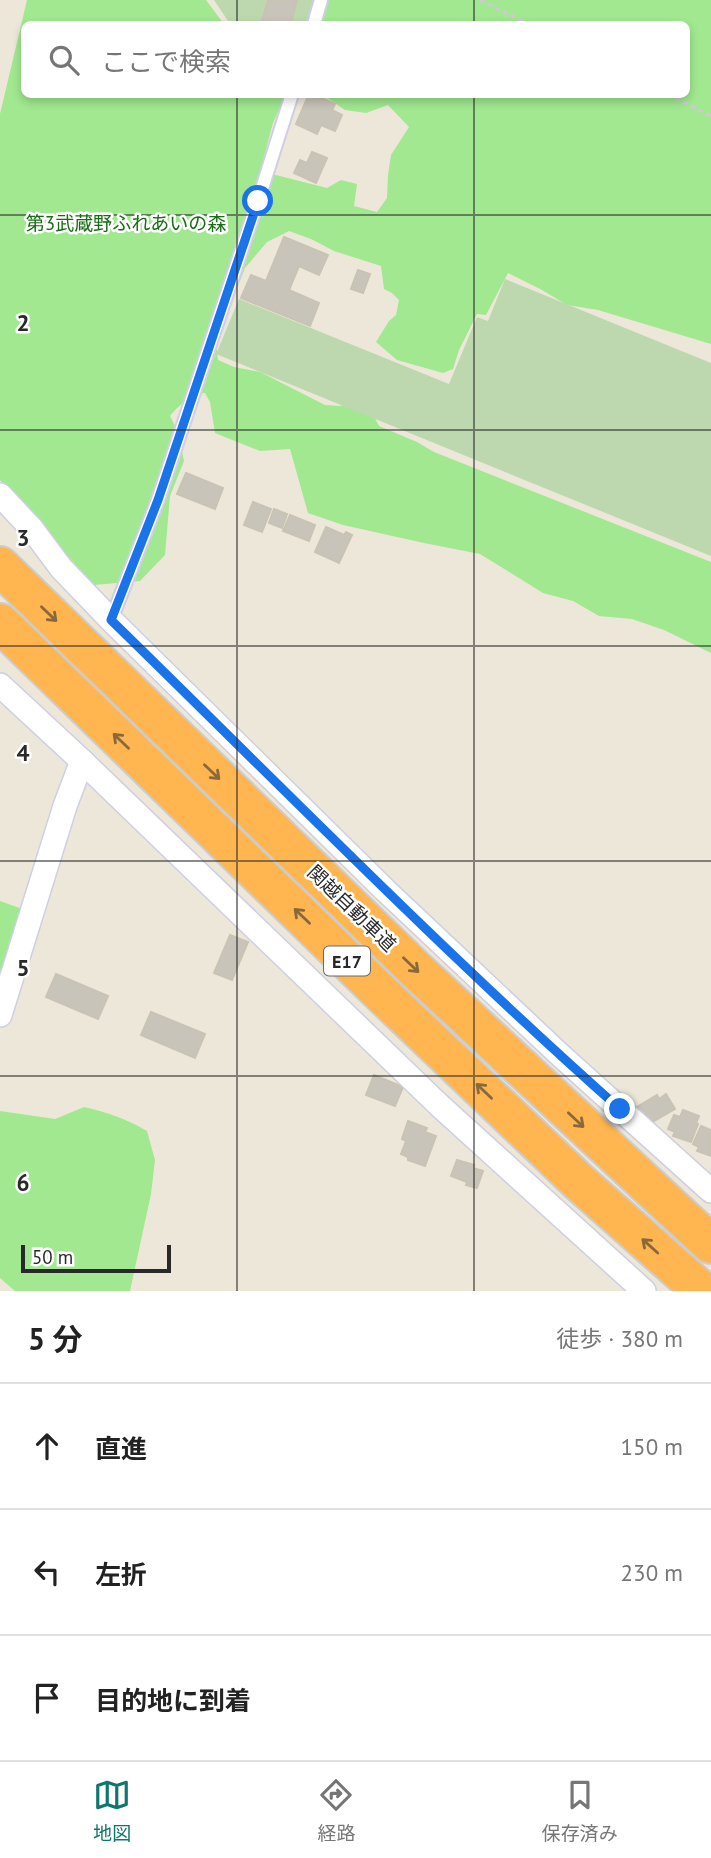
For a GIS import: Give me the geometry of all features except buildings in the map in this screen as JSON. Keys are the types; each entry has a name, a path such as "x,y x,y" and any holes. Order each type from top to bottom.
{"highway":[{"name":"関越自動車道","path":"0,566 405,959 711,1244"},
{"name":"E17","path":"0,623 579,1182 702,1291"}],"street":[{"path":"0,495 32,529 61,568 111,620 386,891 559,1054 711,1191"},
{"path":"0,685 439,1105 644,1291"},
{"path":"0,1014 65,806 82,761"}],"lane":[{"path":"315,21 321,0"},
{"path":"111,620 158,500 291,98"}],"path":[{"path":"480,0 523,21"},
{"path":"676,98 711,116"}],"green space":[{"name":"第3武蔵野ふれあいの森","path":"27,0 206,0 222,21 22,21"},
{"path":"214,0 315,0 308,21 228,21"},
{"name":"第3武蔵野ふれあいの森","path":"328,0 711,0 711,344 598,310 567,305 508,273 486,315 477,314 453,369 443,373 397,360 376,342 396,315 399,300 384,289 381,266 334,251 289,231 267,242 245,268 216,343 218,360 234,367 260,372 325,405 361,403 371,411 379,426 434,452 711,562 711,653 664,630 632,619 599,616 573,601 543,593 480,554 343,525 308,513 290,449 260,451 215,433 210,402 205,393 186,401 170,416 178,432 184,461 170,496 165,555 140,581 94,585 0,480 0,114 21,25 21,98 283,98 263,160 268,173 327,188 341,180 357,184 354,206 377,212 387,198 391,155 409,127 388,105 366,113 345,110 327,98 690,98 690,21 322,21"},
{"path":"505,279 711,363 711,556 216,354 239,299 449,384 477,317 488,321"},
{"path":"0,901 25,910 0,985"},
{"path":"84,1107 117,1116 147,1131 155,1160 151,1194 130,1291 15,1291 0,1278 0,1111 55,1119"}],"route":[{"path":"258,201 158,500 111,620 386,891 620,1109"}]}
